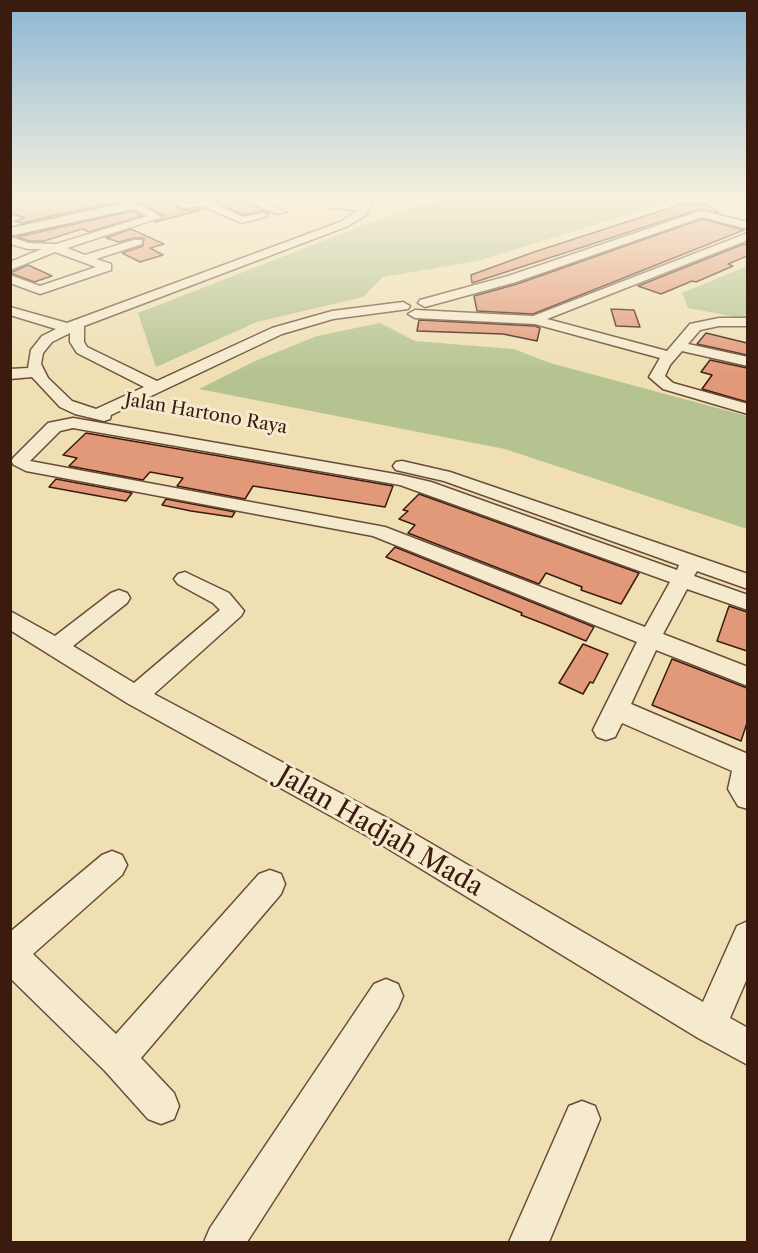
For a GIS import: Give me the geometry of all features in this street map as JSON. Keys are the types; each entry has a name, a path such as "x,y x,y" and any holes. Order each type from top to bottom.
{"street":[{"path":"10,267 30,258"},
{"path":"10,279 40,290 107,267 88,258"},
{"path":"10,374 36,372 36,353 47,339 68,328 253,258"},
{"path":"97,415 277,331 332,315 403,306 406,312 427,308 572,258"},
{"path":"540,317 690,258"},
{"path":"427,308 540,317 675,351 747,362"},
{"path":"10,311 68,328 82,350 156,387"},
{"path":"10,319 68,328"},
{"path":"747,322 699,325 691,331 657,377 660,381 699,396 747,409"},
{"name":"Jalan Hartono Raya","path":"36,372 51,392 66,404 81,411 436,473 686,571 747,582"},
{"path":"747,603 686,571 402,480 73,423 54,427 20,461 26,466 378,531 747,677"},
{"path":"686,571 650,638 611,719 747,766 742,789 747,796"},
{"path":"136,696 234,611 222,598 185,579"},
{"path":"56,647 119,598"},
{"name":"Jalan Hadjah Mada","path":"10,619 136,696 379,828 747,1048"},
{"path":"112,865 10,954 117,1059 160,1106"},
{"path":"117,1059 270,884"},
{"path":"710,1026 747,937"},
{"path":"224,1242 386,996"},
{"path":"529,1242 582,1119"}],"green space":[{"path":"278,258 485,258 383,277 363,297 257,322 156,367 138,313"},
{"path":"747,266 747,319 688,308 682,293"},
{"path":"380,323 415,341 514,349 550,363 747,416 747,529 505,449 199,389 255,361 317,336"}],"building":[{"path":"133,258 152,258 140,262"},
{"path":"516,258 548,258 472,283 471,275"},
{"path":"590,258 672,258 533,314 477,311 474,296 517,284"},
{"path":"707,258 741,258 728,264 733,266 661,294 638,286"},
{"path":"28,265 52,276 34,282 10,273"},
{"path":"611,309 634,310 640,327 616,326"},
{"path":"419,320 540,328 537,341 503,334 417,331"},
{"path":"706,333 747,343 747,355 697,344"},
{"path":"710,360 747,368 747,402 702,389 712,375 701,372"},
{"path":"86,433 393,486 385,507 253,486 245,499 177,486 183,478 150,472 143,480 69,466 77,458 63,455"},
{"path":"56,479 132,493 126,501 49,487"},
{"path":"419,494 639,573 621,604 581,590 582,587 546,573 539,584 408,533 415,525 399,519 408,511 403,510"},
{"path":"166,499 235,512 232,517 162,505"},
{"path":"395,547 594,627 586,641 521,615 522,613 386,557"},
{"path":"729,606 747,612 747,651 717,641"},
{"path":"583,644 608,654 593,683 590,682 583,694 559,683"},
{"path":"672,659 747,688 747,723 741,741 652,705"}]}
